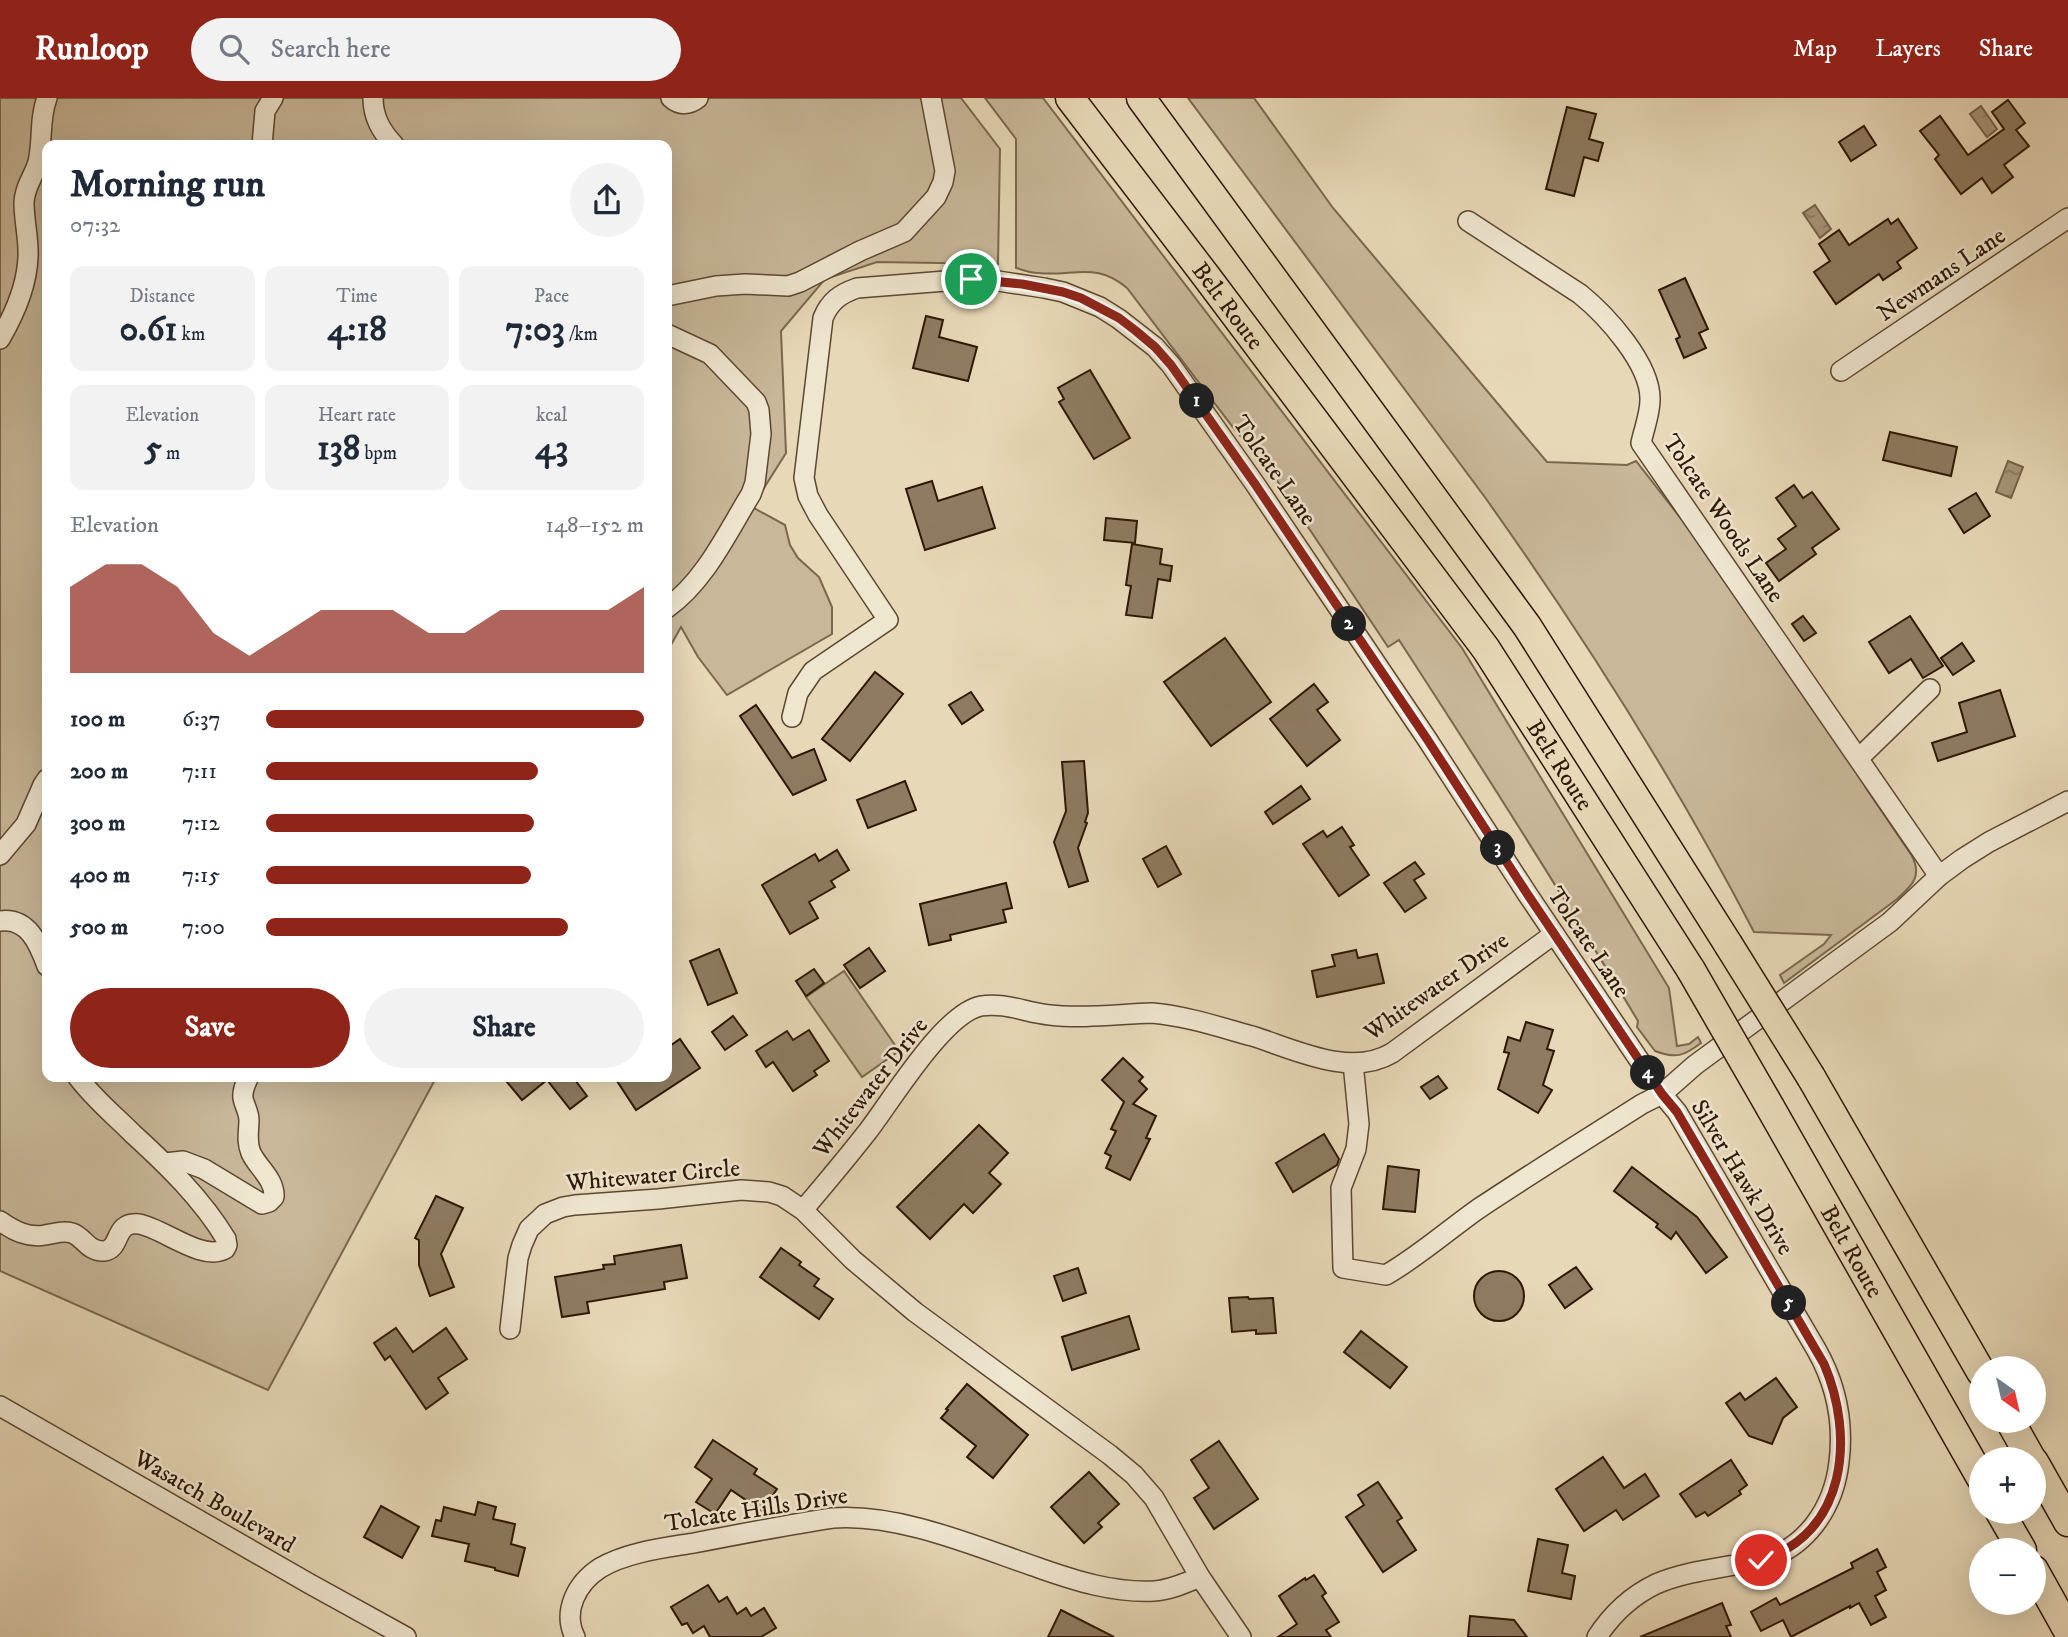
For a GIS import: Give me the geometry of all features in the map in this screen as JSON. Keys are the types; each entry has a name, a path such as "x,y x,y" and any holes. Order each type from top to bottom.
{"highway":[{"name":"Belt Route","path":"1070,98 1486,649 1691,970 1969,1457"},
{"name":"Belt Route","path":"1141,98 1527,626 1811,1077 1972,1356"},
{"path":"2046,1484 2068,1522"},
{"path":"2046,1592 2068,1631"}],"street":[{"path":"0,339 9,322 26,273 28,257 25,193 38,161 41,117 47,98"},
{"path":"262,140 265,111 273,98"},
{"path":"373,98 373,111 378,124 390,140"},
{"path":"671,98 676,103 684,104 698,98"},
{"path":"672,295 716,286 788,286 904,232 936,197 943,182 945,171 931,98"},
{"name":"Newmans Lane","path":"1841,371 2068,218"},
{"name":"Tolcate Woods Lane","path":"1468,220 1580,294 1593,304 1621,337 1640,367 1649,388 1650,401 1641,443 1940,876"},
{"name":"Tolcate Lane","path":"792,717 798,693 813,671 888,620 818,515 806,489 804,478 823,318 827,309 840,295 857,288 971,279 1022,284 1081,298 1119,318 1155,347 1171,365 1255,484 1427,739 1662,1094"},
{"path":"672,336 710,354 749,393 759,410 761,434 757,471 751,494 709,563 686,593 672,604"},
{"path":"1859,758 1930,689"},
{"path":"0,855 26,824 42,787"},
{"path":"1353,1063 1359,1124 1356,1149 1341,1188 1343,1268 1386,1275 1412,1260 1479,1209 1642,1104 1662,1094 1695,1065 1891,922 1940,876 1989,842 2068,801"},
{"path":"0,921 10,919 27,928 38,942 42,953"},
{"name":"Whitewater Drive","path":"803,1210 868,1132 936,1040 954,1021 974,1008 999,1006 1048,1015 1168,1014 1326,1059 1353,1063 1375,1060 1392,1053 1554,934"},
{"path":"0,1221 32,1236 71,1232 89,1247 104,1251 110,1248 121,1230 127,1225 135,1224 154,1228 195,1247 214,1252 225,1249 226,1239 198,1200 164,1163 89,1093 81,1082"},
{"path":"164,1163 183,1161 204,1169 262,1204 269,1202 274,1197 275,1189 251,1153 248,1141 249,1118 243,1097 246,1082"},
{"name":"Silver Hawk Drive","path":"1601,1635 1621,1607 1657,1584 1682,1575 1761,1560 1774,1556 1797,1542 1817,1522 1826,1507 1834,1490 1840,1453 1836,1396 1824,1364 1677,1112 1662,1094"},
{"name":"Whitewater Circle","path":"510,1329 518,1258 522,1245 529,1228 554,1210 575,1205 748,1190 782,1196 803,1210"},
{"path":"803,1210 882,1286 1134,1475 1154,1497 1200,1577 1241,1637"},
{"name":"Wasatch Boulevard","path":"0,1406 298,1578 406,1637"},
{"name":"Tolcate Hills Drive","path":"575,1637 570,1623 571,1603 592,1575 611,1563 656,1550 833,1518 884,1520 956,1539 1065,1577 1105,1587 1156,1591 1200,1577"}],"shaded area":[{"path":"0,98 961,98 1000,149 998,264 877,262 825,279 781,331 786,453 752,507 785,525 790,545 798,558 819,577 832,607 832,634 727,695 698,657 681,627 672,643 672,140 42,140 42,1082 434,1082 268,1390 0,1271"},
{"path":"985,98 1043,98 1462,648 1669,988 1677,1046 1689,1044 1698,1037 1701,1043 1680,1055 1655,1051 1637,1027 1638,1021 1550,877 1399,640 1388,647 1272,473 1232,426 1127,288 1116,280 1094,272 1051,274 1016,268 1016,139"},
{"path":"1188,98 1254,98 1333,208 1547,462 1627,465 1636,461 1697,539 1857,769 1866,788 1912,856 1916,875 1908,889 1897,899 1784,983 1780,975 1824,944 1831,935 1754,932 1660,764 1557,601 1484,496"},
{"path":"844,971 899,1051 862,1077 806,997"}],"water":[{"path":"1981,106 1997,129 1987,137 1970,114"},
{"path":"1815,205 1831,229 1820,238 1803,213"},
{"path":"2008,461 2023,467 2011,498 1996,492"}],"building":[{"path":"2008,100 2025,123 2016,130 2029,146 2004,165 2013,177 1992,193 1982,178 1961,194 1935,159 1939,155 1920,131 1940,116 1968,155 2004,129 1992,112"},
{"path":"1567,107 1596,114 1589,139 1603,143 1598,161 1584,157 1574,196 1546,189"},
{"path":"1864,126 1876,145 1851,161 1839,142"},
{"path":"1888,219 1891,224 1898,219 1917,248 1897,262 1901,268 1883,280 1879,274 1836,304 1814,272 1830,261 1819,244 1839,230 1849,245"},
{"path":"1685,278 1708,329 1699,333 1706,348 1684,358 1676,339 1680,337 1659,290"},
{"path":"926,316 943,320 939,337 977,347 968,381 913,368"},
{"path":"1090,370 1130,438 1094,459 1059,402 1064,399 1058,388"},
{"path":"1890,432 1957,447 1951,476 1883,460"},
{"path":"932,481 938,501 982,487 995,528 925,550 906,489"},
{"path":"1794,485 1803,498 1812,492 1839,529 1812,548 1816,554 1779,581 1766,563 1786,549 1778,539 1796,526 1776,498"},
{"path":"1976,493 1990,516 1964,533 1949,509"},
{"path":"1106,518 1137,521 1135,543 1104,540"},
{"path":"1132,544 1162,549 1160,564 1172,566 1170,581 1158,579 1152,618 1126,615 1131,586 1126,585"},
{"path":"1803,616 1816,633 1804,641 1792,624"},
{"path":"1910,616 1943,666 1923,678 1911,659 1889,673 1869,642"},
{"path":"1225,638 1271,702 1211,746 1164,682"},
{"path":"1962,643 1974,661 1953,675 1941,658"},
{"path":"875,672 903,694 850,761 822,739"},
{"path":"1314,684 1328,702 1317,710 1340,740 1307,766 1270,719"},
{"path":"2000,690 2015,736 1938,761 1932,743 1967,732 1959,703"},
{"path":"971,692 983,710 962,724 949,705"},
{"path":"756,705 792,758 814,749 826,780 793,795 740,716"},
{"path":"1084,761 1088,813 1078,848 1088,881 1069,887 1054,842 1066,811 1062,762"},
{"path":"905,781 916,810 868,828 857,800"},
{"path":"1301,786 1310,799 1273,824 1265,812"},
{"path":"1342,827 1354,845 1350,847 1369,875 1339,896 1303,844 1323,831 1327,837"},
{"path":"1166,846 1181,874 1158,887 1143,859"},
{"path":"837,850 849,870 831,881 835,887 809,902 818,918 790,934 762,885 815,854 819,861"},
{"path":"1415,862 1424,874 1414,880 1426,898 1405,912 1384,883"},
{"path":"1006,883 1012,908 1003,910 1006,922 950,935 951,940 929,945 920,904"},
{"path":"869,948 885,971 860,988 844,965"},
{"path":"719,949 737,993 708,1005 690,961"},
{"path":"1356,950 1358,958 1377,954 1384,983 1317,997 1312,971 1335,966 1332,955"},
{"path":"814,969 824,983 806,996 796,981"},
{"path":"733,1016 747,1035 725,1050 712,1032"},
{"path":"1526,1022 1553,1030 1547,1049 1554,1051 1543,1085 1552,1090 1538,1113 1498,1089 1509,1053 1504,1052 1508,1037 1520,1041"},
{"path":"809,1030 829,1061 814,1071 817,1075 793,1091 773,1062 766,1067 756,1051 787,1031 793,1040"},
{"path":"680,1039 700,1068 636,1110 618,1082 672,1082 672,1045"},
{"path":"1123,1058 1143,1077 1139,1081 1147,1089 1133,1104 1156,1116 1146,1138 1150,1139 1130,1180 1106,1168 1111,1156 1105,1153 1116,1131 1111,1129 1124,1102 1102,1080"},
{"path":"1438,1076 1447,1088 1430,1099 1421,1087"},
{"path":"507,1082 544,1082 522,1100"},
{"path":"549,1082 576,1082 587,1096 570,1109"},
{"path":"979,1125 1008,1153 989,1173 1001,1184 973,1213 964,1204 930,1239 897,1207"},
{"path":"1324,1134 1339,1159 1337,1165 1293,1192 1276,1163"},
{"path":"1388,1166 1419,1170 1415,1212 1383,1209"},
{"path":"1632,1167 1697,1217 1727,1257 1706,1273 1676,1232 1671,1239 1656,1227 1658,1224 1614,1191"},
{"path":"436,1196 463,1208 441,1254 454,1287 430,1296 419,1265 419,1240 415,1238"},
{"path":"681,1245 687,1278 664,1282 665,1289 587,1302 589,1313 562,1317 555,1277 604,1269 603,1265 615,1264 614,1256"},
{"path":"781,1248 819,1279 814,1286 833,1299 819,1319 760,1277"},
{"path":"1576,1267 1592,1289 1565,1308 1549,1285"},
{"path":"1078,1268 1086,1293 1063,1301 1054,1276"},
{"path":"1489,1272 1509,1272 1523,1286 1523,1306 1509,1320 1489,1320 1475,1306 1475,1286"},
{"path":"1229,1298 1273,1298 1276,1333 1256,1334 1256,1330 1232,1332"},
{"path":"1129,1316 1139,1349 1072,1370 1062,1337"},
{"path":"396,1328 413,1352 446,1328 467,1359 438,1378 448,1393 426,1409 390,1356 385,1360 374,1343"},
{"path":"1361,1331 1407,1367 1390,1388 1344,1352"},
{"path":"1776,1378 1797,1407 1783,1418 1772,1444 1749,1436 1726,1403 1740,1393 1745,1400"},
{"path":"967,1384 1028,1435 993,1478 967,1457 976,1446 941,1418"},
{"path":"713,1440 757,1469 754,1474 777,1489 762,1511 731,1490 715,1514 696,1502 712,1479 695,1467"},
{"path":"1219,1441 1258,1499 1214,1529 1194,1498 1209,1488 1191,1460"},
{"path":"1603,1457 1624,1488 1645,1474 1659,1496 1623,1520 1616,1510 1584,1531 1556,1489"},
{"path":"1731,1460 1747,1485 1739,1491 1741,1494 1708,1516 1705,1512 1696,1517 1680,1494"},
{"path":"1089,1472 1119,1504 1098,1523 1102,1527 1084,1543 1051,1507"},
{"path":"1378,1482 1402,1518 1397,1521 1416,1550 1383,1572 1346,1517 1364,1505 1358,1495"},
{"path":"478,1502 496,1507 493,1519 515,1524 511,1544 525,1548 518,1576 465,1561 469,1544 432,1536 436,1520 441,1521 444,1507 475,1515"},
{"path":"381,1506 419,1527 402,1558 364,1537"},
{"path":"1538,1539 1568,1545 1562,1573 1575,1576 1571,1599 1528,1591"},
{"path":"1877,1549 1886,1567 1877,1572 1886,1590 1875,1596 1886,1617 1871,1625 1859,1603 1791,1637 1783,1620 1761,1631 1751,1612 1776,1598 1780,1605 1853,1568 1851,1563"},
{"path":"1314,1575 1326,1593 1322,1596 1339,1622 1326,1630 1331,1637 1278,1637 1297,1624 1279,1596"},
{"path":"708,1585 719,1602 727,1597 737,1614 746,1608 751,1616 764,1608 776,1628 761,1637 710,1637 704,1626 693,1633 687,1623 682,1625 671,1607"},
{"path":"1722,1603 1731,1625 1726,1626 1731,1637 1640,1637"},
{"path":"1061,1610 1114,1637 1048,1637"},
{"path":"1470,1616 1514,1620 1527,1637 1468,1637"}],"route":[{"path":"971,279 1022,284 1081,298 1119,318 1155,347 1171,365 1255,484 1427,739 1528,895 1662,1094 1677,1112 1824,1364 1836,1396 1841,1434 1834,1490 1817,1522 1807,1533 1774,1556 1761,1560"}]}
